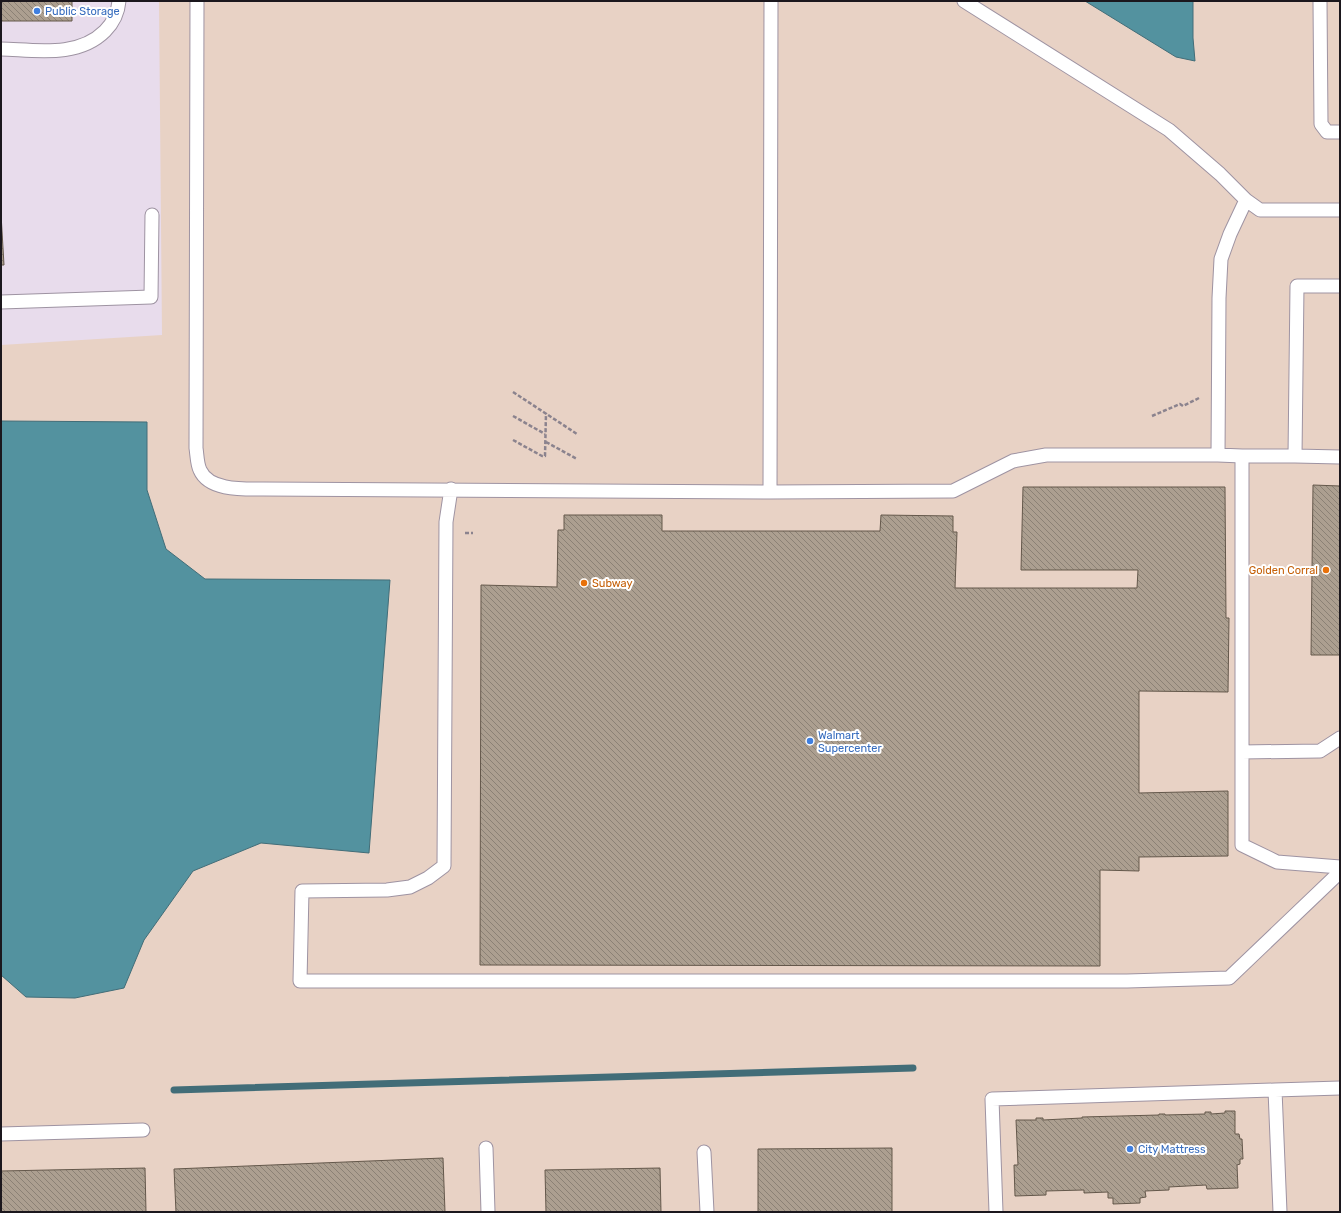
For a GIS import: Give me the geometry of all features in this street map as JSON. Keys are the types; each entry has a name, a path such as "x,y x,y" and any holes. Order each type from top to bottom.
{"lane":[{"path":"1,49 62,50 80,48 97,39 110,26 118,10 119,1"},
{"path":"197,1 196,448 200,470 213,483 232,488 770,492 952,491 1013,461 1046,455 1340,457"},
{"path":"770,492 771,1"},
{"path":"964,1 1169,130 1220,174 1246,200 1260,210 1340,210"},
{"path":"1320,1 1321,124 1327,132 1340,132"},
{"path":"1218,455 1219,298 1221,259 1230,234 1246,200"},
{"path":"1,302 151,297 152,215"},
{"path":"1295,456 1297,286 1340,286"},
{"path":"1242,456 1242,845 1276,862 1340,867"},
{"path":"451,490 446,522 444,866 428,878 410,887 386,890 302,891 300,980 1127,980 1229,978 1340,872"},
{"path":"1242,752 1320,751 1340,738"},
{"path":"996,1212 992,1100 1340,1088"},
{"path":"1275,1090 1280,1212"},
{"path":"1,1134 143,1130"},
{"path":"486,1148 488,1212"},
{"path":"704,1152 707,1212"}],"path":[{"path":"513,392 577,434"},
{"path":"1152,416 1180,404 1183,408 1204,395"},
{"path":"513,440 542,456 545,456 546,413"},
{"path":"513,416 545,435"},
{"path":"545,442 577,459"}],"shaded area":[{"path":"159,1 1340,1 1340,1212 1,1212 1,345 162,335"}],"water":[{"path":"1085,1 1193,1 1193,38 1195,61 1176,57"},
{"path":"1,421 147,422 147,490 166,549 205,579 390,580 369,853 261,843 193,871 144,940 124,988 75,998 26,997 1,975"}],"building":[{"name":"Public Storage","path":"1,1 72,1 72,21 1,21"},
{"path":"1,214 4,265 1,265"},
{"name":"Golden Corral","path":"1313,485 1340,486 1340,655 1311,655"},
{"name":"Walmart Supercenter","path":"1023,487 1225,487 1226,618 1229,618 1228,692 1139,691 1139,793 1228,791 1228,856 1139,857 1139,871 1100,870 1100,966 480,965 481,585 557,587 558,530 564,530 564,515 662,515 662,531 880,531 881,515 953,516 953,532 957,532 955,588 1137,588 1138,570 1021,570"},
{"name":"City Mattress","path":"1225,1111 1235,1111 1235,1134 1239,1134 1240,1139 1242,1139 1243,1159 1240,1159 1240,1164 1237,1165 1238,1188 1207,1189 1206,1185 1169,1187 1169,1190 1145,1191 1146,1197 1140,1198 1140,1203 1113,1204 1113,1198 1108,1198 1108,1192 1084,1193 1084,1190 1046,1191 1046,1195 1015,1196 1014,1165 1018,1165 1016,1120 1159,1114 1205,1114 1205,1112 1211,1112 1211,1114 1225,1113"},
{"path":"892,1148 892,1212 758,1212 758,1149"},
{"path":"443,1158 445,1212 176,1212 174,1169"},
{"path":"145,1168 146,1212 1,1212 1,1171"},
{"path":"660,1168 661,1212 546,1212 545,1170"}],"waterway":[{"path":"174,1090 913,1068"}],"place":[{"name":"Public Storage","path":"37,11"},
{"name":"Golden Corral","path":"1326,570"},
{"name":"Subway","path":"584,583"},
{"name":"Walmart Supercenter","path":"810,741"},
{"name":"City Mattress","path":"1130,1149"}]}
